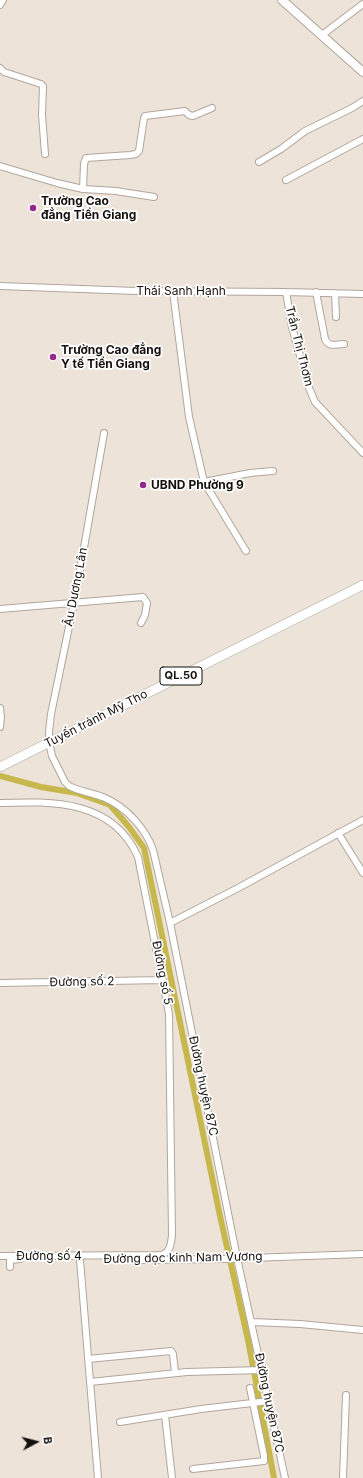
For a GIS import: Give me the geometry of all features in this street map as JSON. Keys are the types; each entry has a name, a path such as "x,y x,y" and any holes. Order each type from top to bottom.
{"highway":[{"name":"Tuyến tránh Mỹ Tho","path":"0,767 363,585"}],"main road":[{"path":"282,0 363,72"}],"street":[{"path":"0,5 3,0"},
{"path":"322,35 363,4"},
{"path":"0,68 4,72 41,84 43,86 42,115 45,154"},
{"path":"259,162 281,150 305,131 363,101"},
{"path":"83,189 84,164 86,158 130,155 136,154 139,151 145,116 185,111 189,115 193,116 212,108"},
{"path":"286,180 363,138"},
{"path":"0,166 83,189 116,191 154,197"},
{"name":"Thái Sanh Hạnh","path":"0,286 363,294"},
{"path":"173,291 189,417 204,482 246,551"},
{"name":"Trần Thị Thơm","path":"286,292 292,327 309,388 315,402 363,453"},
{"path":"316,292 325,339 330,345 344,344"},
{"path":"335,293 336,316"},
{"name":"Âu Dương Lân","path":"48,742 51,714 74,602 104,433"},
{"path":"204,482 250,473 273,471"},
{"path":"0,609 143,597 146,600 146,606 145,615 141,623"},
{"path":"0,708 0,727"},
{"name":"Đường huyện 87C","path":"48,742 52,756 65,782 69,786 112,801 130,816 145,832 154,850 170,922 232,1258 252,1322 259,1370 285,1478"},
{"name":"Đường số 5","path":"0,803 31,802 65,804 92,812 121,831 129,841 138,857 168,1006 170,1027 172,1235 169,1250"},
{"path":"170,922 238,888 363,820"},
{"path":"338,833 363,873"},
{"name":"Đường số 2","path":"0,983 163,980"},
{"name":"Đường số 4","path":"0,1256 161,1255 166,1254 169,1250"},
{"name":"Đường dọc kinh Nam Vương","path":"10,1267 10,1260 15,1259 80,1260 232,1258 363,1254"},
{"path":"80,1260 98,1478"},
{"path":"252,1322 300,1324 363,1330"},
{"path":"88,1360 171,1351 173,1354 175,1373"},
{"path":"90,1382 175,1373 259,1370"},
{"path":"193,1469 264,1462 255,1403 250,1388"},
{"path":"343,1478 346,1395"},
{"path":"120,1422 201,1409 266,1401"},
{"path":"165,1415 172,1478"}],"waterway":[{"path":"0,776 41,787 77,793 110,805 129,827 144,848 220,1216 248,1340 274,1478"}],"place":[{"name":"Trường Cao đẳng Tiền Giang","path":"33,208"},
{"name":"Trường Cao đẳng Y tế Tiền Giang","path":"53,357"},
{"name":"UBND Phường 9","path":"143,485"}]}
